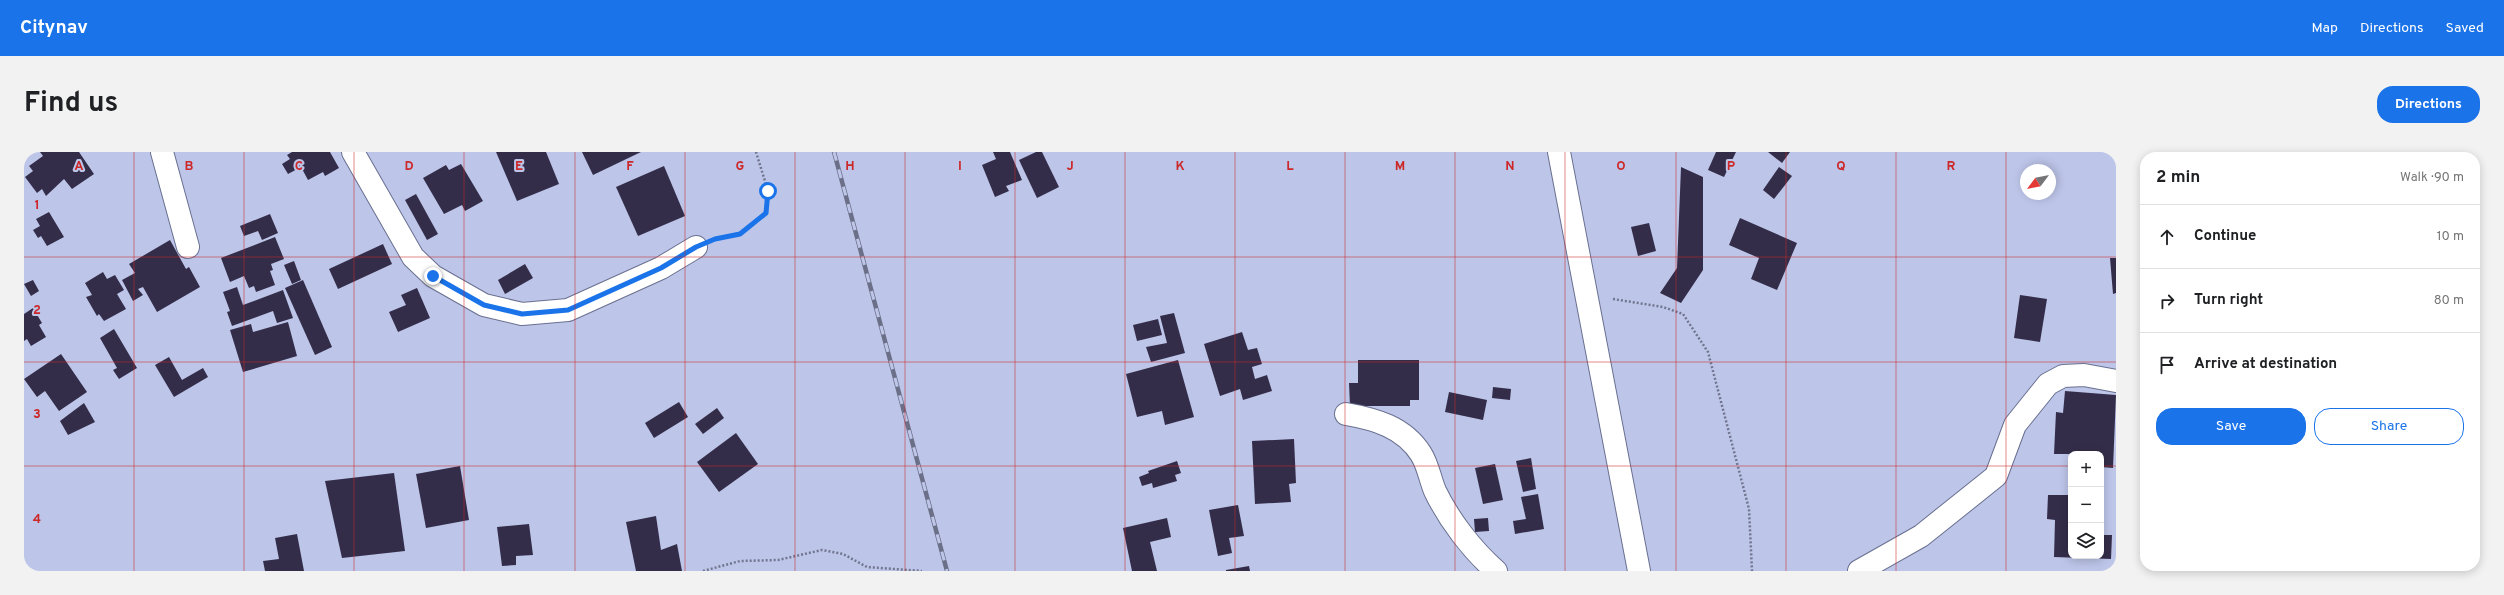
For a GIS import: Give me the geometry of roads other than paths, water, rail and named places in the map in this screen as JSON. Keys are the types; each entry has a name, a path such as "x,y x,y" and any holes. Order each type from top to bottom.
{"street":[{"path":"162,152 188,247"},
{"path":"353,152 413,257 433,276 484,305 522,314 568,310 661,268 696,247"},
{"path":"1559,152 1639,571"},
{"path":"1859,571 1921,536 1996,476 2015,425 2048,384 2063,376 2084,375 2116,381"},
{"path":"1346,414 1377,419 1403,434 1421,454 1436,492 1464,537 1496,571"}],"railway":[{"path":"834,152 947,571"}]}
